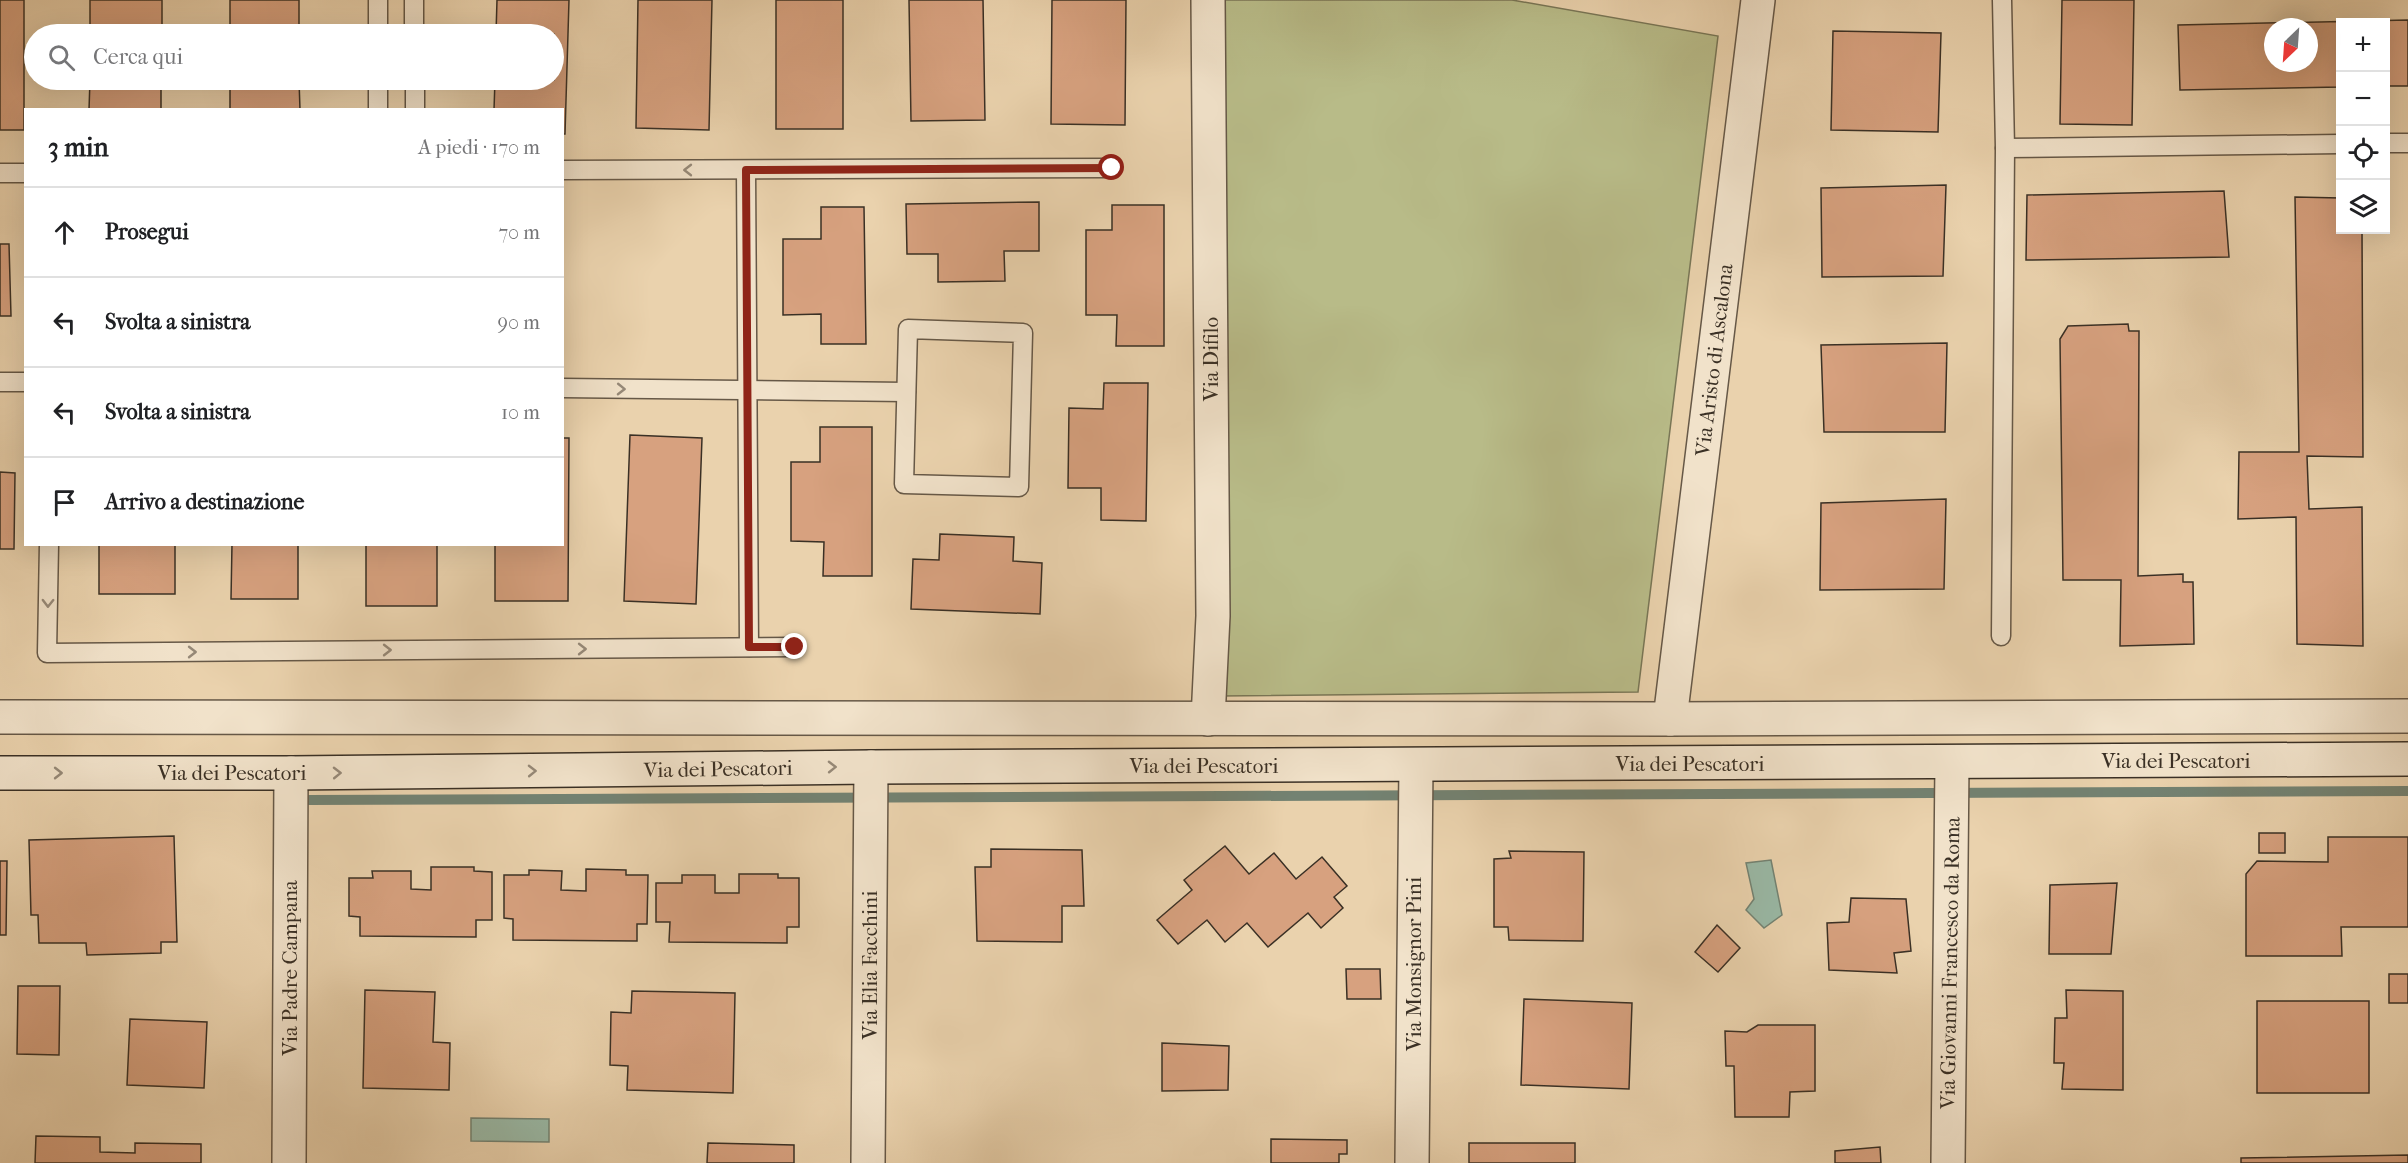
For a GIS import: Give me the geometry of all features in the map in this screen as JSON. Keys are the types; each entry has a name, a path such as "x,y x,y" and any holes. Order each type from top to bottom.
{"street":[{"name":"Via Difilo","path":"1208,0 1213,604 1208,719"},
{"name":"Via Aristo di Ascalona","path":"1670,719 1758,0"},
{"name":"Via dei Pescatori","path":"0,717 1670,719 2408,716"},
{"name":"Via dei Pescatori","path":"0,773 871,776 1951,775 2408,759"},
{"name":"Via Padre Campana","path":"289,1163 291,773"},
{"name":"Via Monsignor Pini","path":"1412,1163 1415,774"},
{"name":"Via Giovanni Francesco da Roma","path":"1948,1163 1951,775"},
{"name":"Via Elia Facchini","path":"868,1163 871,776"}],"lane":[{"path":"378,0 378,24"},
{"path":"414,0 414,24"},
{"path":"2001,636 2005,148 2002,0"},
{"path":"378,90 378,108"},
{"path":"415,90 415,108"},
{"path":"2390,143 2408,143"},
{"path":"2005,148 2336,144"},
{"path":"564,170 1112,168"},
{"path":"746,170 749,647"},
{"path":"0,173 24,173"},
{"path":"908,329 1023,333 1019,487 903,484 906,392 908,329"},
{"path":"0,382 24,382"},
{"path":"564,388 906,392"},
{"path":"48,546 47,653 795,647"}],"green space":[{"path":"1217,0 1512,0 1718,36 1638,692 1220,696"}],"shaded area":[{"path":"1771,860 1782,915 1764,928 1746,910 1754,899 1746,863"},
{"path":"471,1118 549,1119 549,1142 471,1141"}],"building":[{"path":"0,0 24,0 24,130 0,130"},
{"path":"90,0 162,0 162,24 90,24"},
{"path":"230,0 299,0 299,24 230,24"},
{"path":"497,0 569,0 565,134 564,108 494,108 495,90 564,90 564,24 496,24"},
{"path":"638,0 712,0 709,130 636,128"},
{"path":"776,0 843,0 843,129 776,129"},
{"path":"909,0 983,0 985,120 911,121"},
{"path":"1052,0 1126,0 1125,125 1051,124"},
{"path":"2062,0 2134,0 2132,125 2060,124"},
{"path":"2390,20 2408,20 2408,86 2390,86"},
{"path":"2318,22 2336,22 2336,87 2180,90 2178,25 2264,23 2264,72 2318,72"},
{"path":"1833,31 1941,33 1938,132 1831,130"},
{"path":"90,90 161,90 161,108 89,108"},
{"path":"230,90 299,90 300,108 230,108"},
{"path":"1946,185 1943,276 1822,277 1821,188"},
{"path":"2224,191 2229,257 2026,260 2027,195"},
{"path":"2295,197 2336,198 2336,234 2362,234 2363,457 2307,456 2309,509 2362,507 2363,646 2297,644 2296,517 2238,519 2239,452 2299,452"},
{"path":"1039,202 1039,251 1004,251 1005,281 938,282 938,254 907,254 906,204"},
{"path":"1112,205 1164,205 1164,346 1116,346 1117,315 1086,315 1086,230 1112,230"},
{"path":"821,207 864,207 866,344 821,344 821,314 783,315 783,239 821,239"},
{"path":"0,244 9,244 11,316 0,316"},
{"path":"2128,324 2129,331 2139,331 2138,576 2183,574 2183,582 2193,582 2194,644 2120,646 2121,580 2063,580 2060,339 2068,326"},
{"path":"1947,343 1945,432 1824,432 1821,345"},
{"path":"1104,383 1148,383 1146,521 1101,520 1101,488 1068,488 1069,408 1103,409"},
{"path":"820,427 872,427 872,576 823,576 824,542 791,541 791,462 820,462"},
{"path":"630,435 702,438 696,604 624,601"},
{"path":"564,438 569,438 568,601 495,601 495,546 564,546"},
{"path":"0,472 15,473 14,549 0,549"},
{"path":"1946,499 1944,589 1820,590 1821,503"},
{"path":"940,534 1014,537 1013,561 1042,563 1040,614 911,609 913,559 939,560"},
{"path":"99,546 175,546 175,594 99,594"},
{"path":"232,546 298,546 298,599 231,599"},
{"path":"366,546 437,546 437,606 366,606"},
{"path":"2259,833 2285,833 2285,853 2259,853"},
{"path":"174,836 177,942 161,942 161,953 87,955 86,943 39,943 38,915 31,915 29,840"},
{"path":"2328,837 2408,837 2408,927 2341,927 2342,956 2246,956 2246,874 2257,861 2328,862"},
{"path":"1225,846 1249,874 1274,853 1296,879 1322,857 1347,886 1334,897 1343,908 1321,928 1308,913 1268,947 1247,923 1225,942 1207,920 1178,944 1157,920 1192,890 1184,880"},
{"path":"991,849 1082,850 1084,906 1062,906 1062,942 977,941 975,867 991,867"},
{"path":"1509,851 1584,852 1583,941 1509,940 1508,927 1494,927 1494,859 1511,858"},
{"path":"0,861 7,861 6,935 0,935"},
{"path":"431,867 474,867 474,871 492,872 492,920 476,920 476,937 360,936 360,917 349,916 349,878 373,878 372,871 411,871 411,889 431,890"},
{"path":"586,869 626,870 626,875 648,875 647,924 637,924 637,941 513,940 513,919 504,918 504,875 529,875 529,870 562,871 561,890 586,891"},
{"path":"739,874 778,874 778,878 799,878 799,927 787,927 787,943 669,942 670,922 656,922 656,883 682,883 682,875 715,875 715,893 739,893"},
{"path":"2117,883 2111,954 2049,954 2050,885"},
{"path":"1851,898 1906,899 1911,951 1894,953 1897,973 1829,970 1827,923 1849,922"},
{"path":"1717,925 1740,948 1718,972 1695,952"},
{"path":"1346,969 1380,969 1381,999 1347,999"},
{"path":"2389,974 2408,974 2408,1003 2389,1003"},
{"path":"18,986 60,986 59,1055 17,1054"},
{"path":"365,990 435,992 433,1042 450,1043 449,1090 363,1088"},
{"path":"2066,990 2123,991 2123,1090 2062,1089 2064,1063 2054,1063 2055,1018 2067,1018"},
{"path":"632,991 735,993 733,1093 627,1090 628,1066 610,1065 611,1012 631,1013"},
{"path":"1524,999 1632,1003 1629,1089 1521,1085"},
{"path":"2257,1001 2369,1001 2369,1093 2257,1093"},
{"path":"130,1019 207,1022 204,1088 127,1085"},
{"path":"1758,1025 1815,1025 1815,1091 1790,1092 1789,1117 1735,1117 1734,1066 1726,1066 1725,1031 1747,1032"},
{"path":"1162,1043 1229,1046 1228,1090 1162,1091"},
{"path":"36,1136 100,1137 100,1152 135,1153 135,1143 201,1144 201,1163 35,1163"},
{"path":"1271,1139 1347,1140 1347,1154 1339,1154 1339,1163 1271,1163"},
{"path":"708,1143 794,1145 794,1163 707,1163"},
{"path":"1469,1143 1575,1143 1575,1163 1469,1163"},
{"path":"1880,1147 1881,1163 1835,1163 1835,1151"},
{"path":"2408,1155 2408,1163 2241,1163 2241,1158"}],"waterway":[{"path":"309,800 2408,791"}],"route":[{"path":"795,647 749,647 746,170 1112,168"}]}
